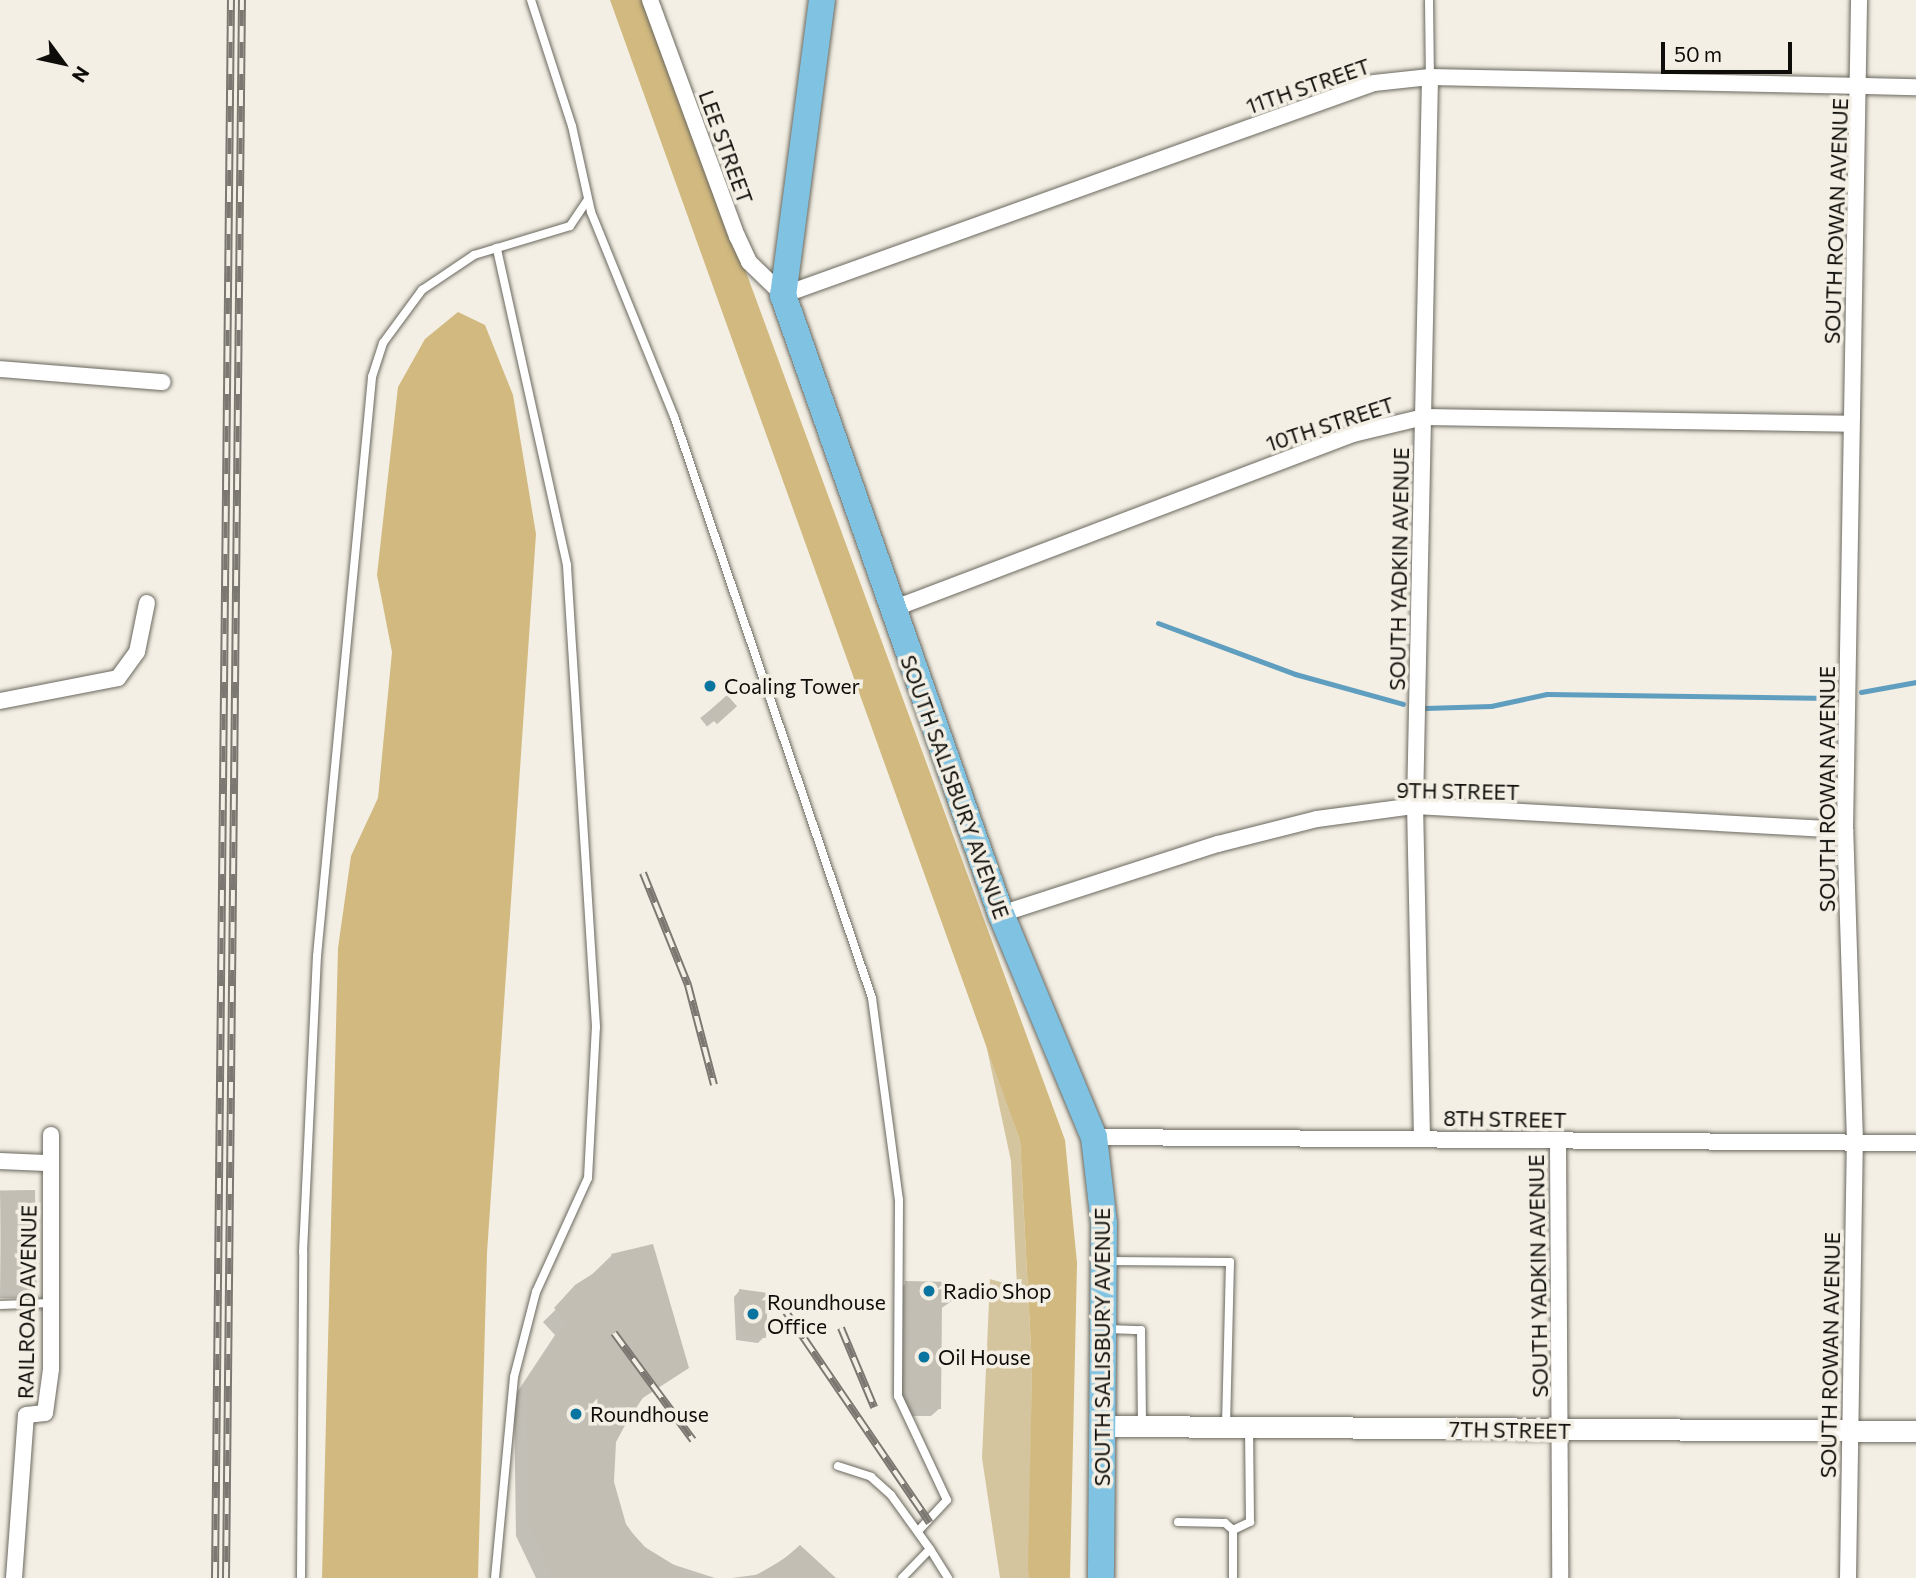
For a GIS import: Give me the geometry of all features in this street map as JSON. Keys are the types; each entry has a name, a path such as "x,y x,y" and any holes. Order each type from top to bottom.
{"main road":[{"name":"SOUTH SALISBURY AVENUE","path":"822,0 783,295 890,610 1001,914 1094,1137 1104,1261 1105,1426 1101,1578"}],"street":[{"name":"LEE STREET","path":"650,0 737,236 749,262 783,295"},
{"name":"SOUTH ROWAN AVENUE","path":"1848,1578 1855,1142 1845,830 1851,424 1862,87 1859,0"},
{"name":"11TH STREET","path":"783,295 1374,83 1430,77 1916,87"},
{"name":"SOUTH YADKIN AVENUE","path":"1422,1138 1415,806 1430,77"},
{"path":"0,369 162,382"},
{"name":"10TH STREET","path":"890,610 1353,434 1423,417 1851,424"},
{"path":"0,701 118,678 137,652 147,603"},
{"name":"9TH STREET","path":"1001,914 1218,844 1317,819 1415,806 1845,830"},
{"name":"RAILROAD AVENUE","path":"14,1578 26,1415 45,1413 50,1303 46,1163 51,1135"},
{"name":"8TH STREET","path":"1094,1137 1916,1143"},
{"name":"SOUTH YADKIN AVENUE","path":"1558,1142 1560,1578"},
{"path":"0,1161 46,1163"},
{"name":"7TH STREET","path":"1105,1426 1916,1431"}],"lane":[{"path":"531,0 588,199 678,429 872,998 899,1200 898,1396 947,1500 919,1530"},
{"name":"SOUTH YADKIN AVENUE","path":"1429,0 1430,77"},
{"path":"301,1578 303,1252 317,956 372,377 383,344 422,290 452,267 497,248 570,226 588,199"},
{"path":"495,1578 514,1377 536,1293 588,1178 596,1027 567,565 497,248"},
{"path":"1104,1261 1230,1262 1226,1427"},
{"path":"0,1305 50,1303"},
{"path":"1105,1329 1141,1330 1142,1426"},
{"path":"1233,1530 1250,1522 1249,1427"},
{"path":"838,1466 871,1477 919,1530 948,1578"},
{"path":"1178,1522 1225,1523 1233,1530 1233,1578"},
{"path":"902,1578 930,1549"}],"shaded area":[{"path":"610,0 646,0 1065,1140 1077,1263 1070,1578 1029,1578 1032,1366 1020,1140"},
{"path":"458,312 485,325 513,395 536,534 487,1253 478,1578 322,1578 338,948 351,856 378,798 392,652 377,575 398,387 425,339"},
{"path":"984,1035 1020,1140 1032,1366 1029,1578 1000,1578 982,1458 990,1279 1017,1287 1011,1161"}],"building":[{"path":"727,695 737,706 717,724 707,713"},
{"path":"35,1190 37,1289 2,1290 0,1191"},
{"name":"Roundhouse","path":"653,1244 689,1368 638,1401 616,1442 614,1482 626,1524 640,1544 695,1578 552,1578 528,1522 526,1382 567,1322 554,1308 575,1285 613,1261 611,1254"},
{"name":"Oil House","path":"905,1281 954,1282 953,1301 942,1301 941,1409 911,1408 906,1398"},
{"name":"Roundhouse Office","path":"739,1289 768,1293 766,1338 741,1335"},
{"path":"800,1545 836,1578 751,1578 784,1559"}],"waterway":[{"path":"1158,623 1295,674 1403,704"},
{"path":"1861,692 1916,682"},
{"path":"1425,708 1491,706 1547,694 1833,698"}],"railway":[{"path":"215,1578 231,0"},
{"path":"226,1578 242,0"},
{"path":"643,873 688,985 714,1085"},
{"path":"786,1312 930,1523"},
{"path":"841,1328 874,1407"},
{"path":"614,1333 693,1440"}],"place":[{"name":"Coaling Tower","path":"710,686"},
{"name":"Radio Shop","path":"929,1291"},
{"name":"Roundhouse Office","path":"753,1314"},
{"name":"Oil House","path":"924,1357"},
{"name":"Roundhouse","path":"576,1414"}]}
